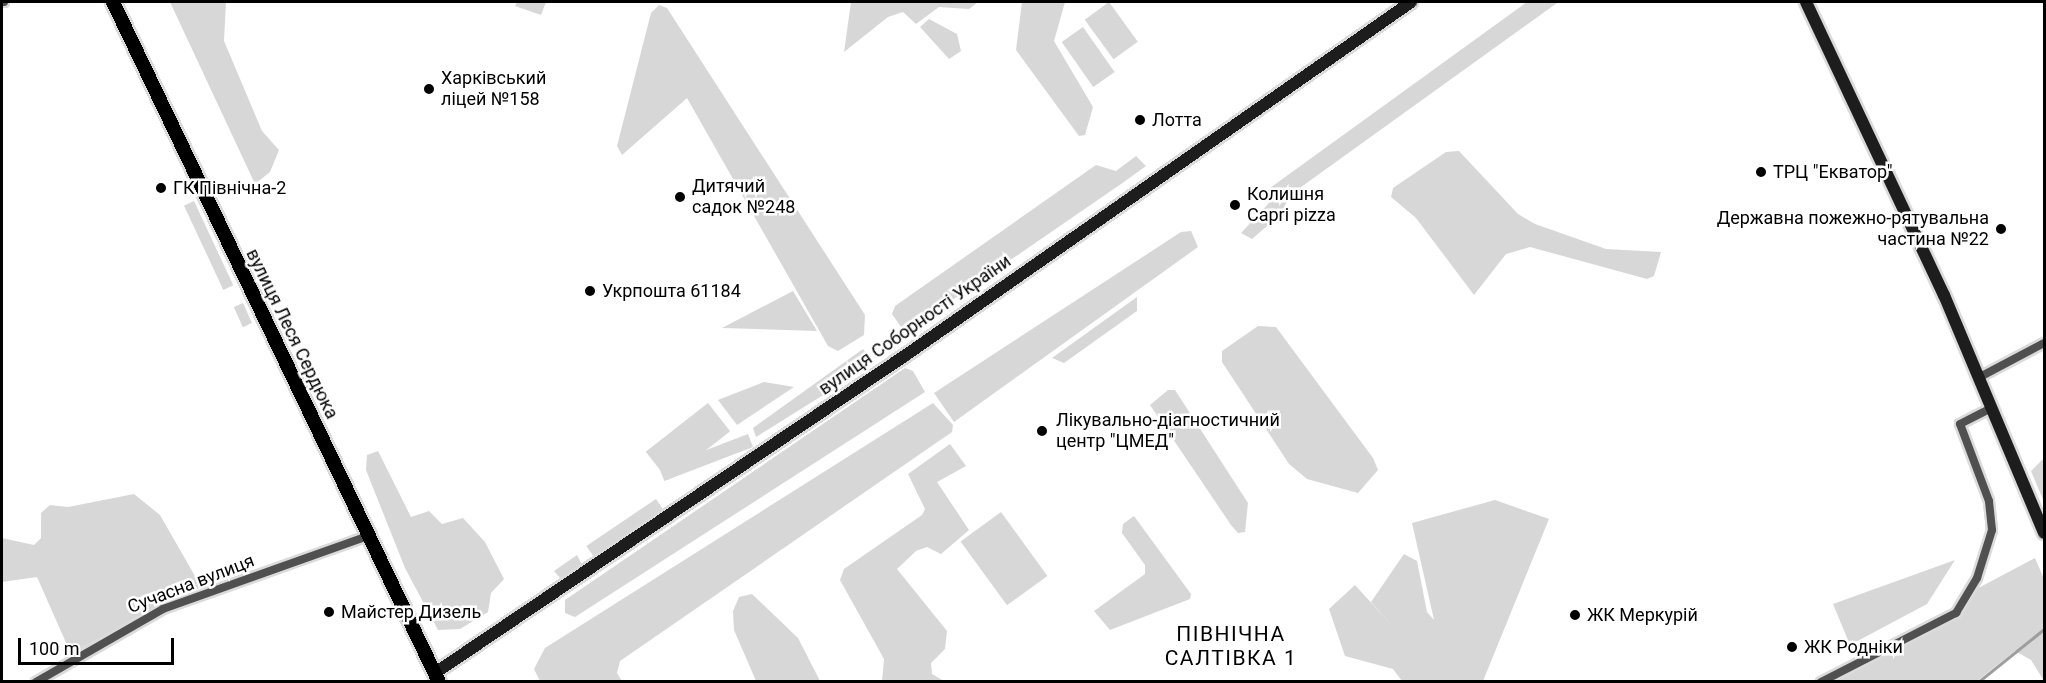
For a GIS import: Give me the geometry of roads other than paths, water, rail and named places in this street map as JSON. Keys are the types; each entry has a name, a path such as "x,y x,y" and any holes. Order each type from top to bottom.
{"main road":[{"name":"вулиця Леся Сердюка","path":"113,2 437,677"}],"street":[{"name":"вулиця Соборності України","path":"437,677 906,355 1411,2"},
{"path":"1806,2 1978,378 2044,533"},
{"path":"1978,378 2044,343"},
{"path":"1821,681 1956,613 1977,578 1992,530 1989,501 1960,424 1991,408"},
{"name":"Сучасна вулиця","path":"36,681 163,609 368,536"}],"waterway":[{"path":"1978,682 2044,629"}],"place":[{"name":"Харківський ліцей №158","path":"429,89"},
{"name":"Лотта","path":"1140,120"},
{"name":"ТРЦ \"Екватор\"","path":"1761,172"},
{"name":"ГК Північна-2","path":"161,188"},
{"name":"Дитячий садок №248","path":"680,197"},
{"name":"Колишня Capri pizza","path":"1235,205"},
{"name":"Державна пожежно-рятувальна частина №22","path":"2001,229"},
{"name":"Укрпошта 61184","path":"590,291"},
{"name":"Лікувально-діагностичний центр \"ЦМЕД\"","path":"1042,431"},
{"name":"Майстер Дизель","path":"329,612"},
{"name":"ЖК Меркурій","path":"1575,615"},
{"name":"ЖК Родніки","path":"1792,647"}],"district":[{"name":"ПІВНІЧНА САЛТІВКА 1","path":"1231,646"}]}
